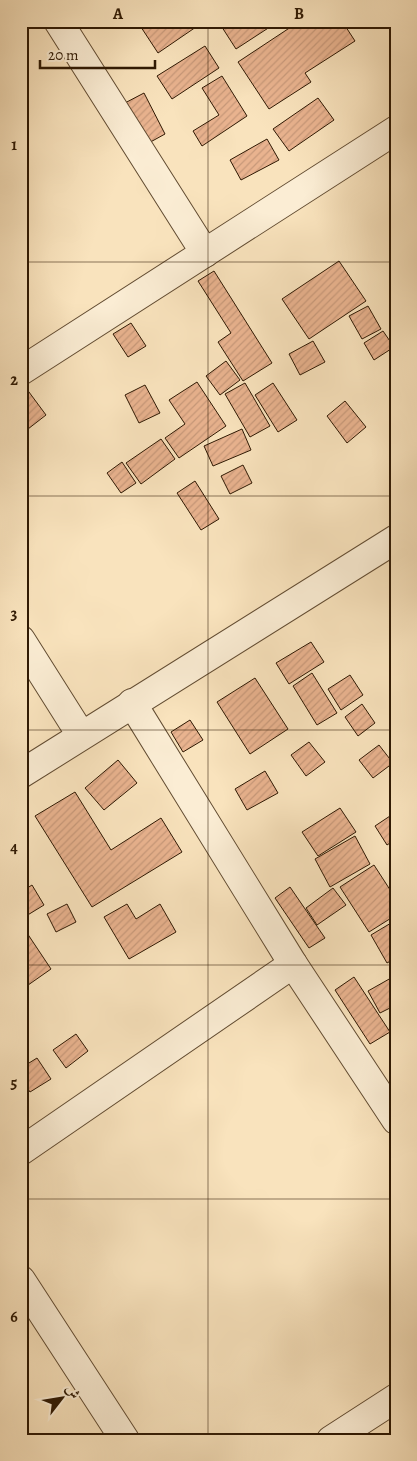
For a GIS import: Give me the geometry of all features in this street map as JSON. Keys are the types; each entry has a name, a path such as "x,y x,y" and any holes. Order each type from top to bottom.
{"street":[{"path":"58,21 205,254"},
{"path":"21,371 396,130"},
{"path":"21,774 396,539"},
{"path":"21,640 81,735"},
{"path":"132,703 293,964 396,1120"},
{"path":"21,1151 293,964"},
{"path":"21,1280 124,1440"},
{"path":"331,1440 396,1398"}],"building":[{"path":"137,21 192,21 196,27 158,53"},
{"path":"218,21 275,21 276,23 236,49"},
{"path":"300,21 342,21 355,41 305,73 311,82 269,109 238,62"},
{"path":"205,46 219,68 172,99 157,76"},
{"path":"222,76 247,116 202,146 193,131 219,115 202,88"},
{"path":"144,93 165,134 145,145 123,104"},
{"path":"318,98 334,120 289,151 273,129"},
{"path":"267,139 279,160 241,180 230,160"},
{"path":"339,261 366,301 309,339 282,299"},
{"path":"214,271 272,363 243,381 218,342 231,333 198,281"},
{"path":"368,306 381,329 362,339 349,316"},
{"path":"131,323 146,346 128,357 113,334"},
{"path":"383,331 394,347 374,360 364,343"},
{"path":"313,341 325,362 300,375 289,354"},
{"path":"226,361 240,380 220,395 206,376"},
{"path":"197,382 226,426 179,458 165,438 185,424 169,400"},
{"path":"245,383 270,426 250,437 225,394"},
{"path":"273,383 297,420 278,432 255,395"},
{"path":"145,385 160,413 139,423 125,395"},
{"path":"26,388 46,415 28,429 21,420 21,392"},
{"path":"345,401 366,427 347,443 327,416"},
{"path":"242,429 251,450 213,466 204,446"},
{"path":"161,439 175,459 141,484 126,463"},
{"path":"122,462 136,483 121,493 107,473"},
{"path":"243,465 252,483 230,494 221,476"},
{"path":"195,481 219,519 201,530 177,493"},
{"path":"311,642 324,662 289,684 276,663"},
{"path":"312,673 337,713 317,725 293,686"},
{"path":"350,675 363,695 341,710 328,689"},
{"path":"255,678 288,729 250,754 217,702"},
{"path":"362,704 375,723 358,736 345,717"},
{"path":"190,720 203,740 183,752 171,732"},
{"path":"309,742 325,762 306,776 291,755"},
{"path":"379,745 393,763 373,778 359,760"},
{"path":"118,760 137,783 104,810 85,788"},
{"path":"265,771 278,793 247,810 235,789"},
{"path":"75,792 111,850 161,818 182,852 92,907 35,816"},
{"path":"340,808 356,832 318,856 302,832"},
{"path":"396,812 396,839 387,845 375,826"},
{"path":"355,836 370,864 330,887 315,859"},
{"path":"374,865 396,899 396,915 369,932 340,887"},
{"path":"32,885 44,905 26,916 21,909 21,892"},
{"path":"290,887 325,938 309,948 275,898"},
{"path":"333,888 346,905 317,925 306,908"},
{"path":"67,904 76,922 56,932 47,914"},
{"path":"127,904 136,919 160,904 176,932 129,959 104,917"},
{"path":"396,920 396,958 387,963 371,935"},
{"path":"25,930 51,969 21,990 21,933"},
{"path":"354,977 390,1032 370,1044 335,990"},
{"path":"391,978 396,986 396,1005 380,1013 368,991"},
{"path":"76,1034 88,1051 66,1068 53,1050"},
{"path":"37,1058 51,1079 30,1092 21,1079 21,1068"}]}
